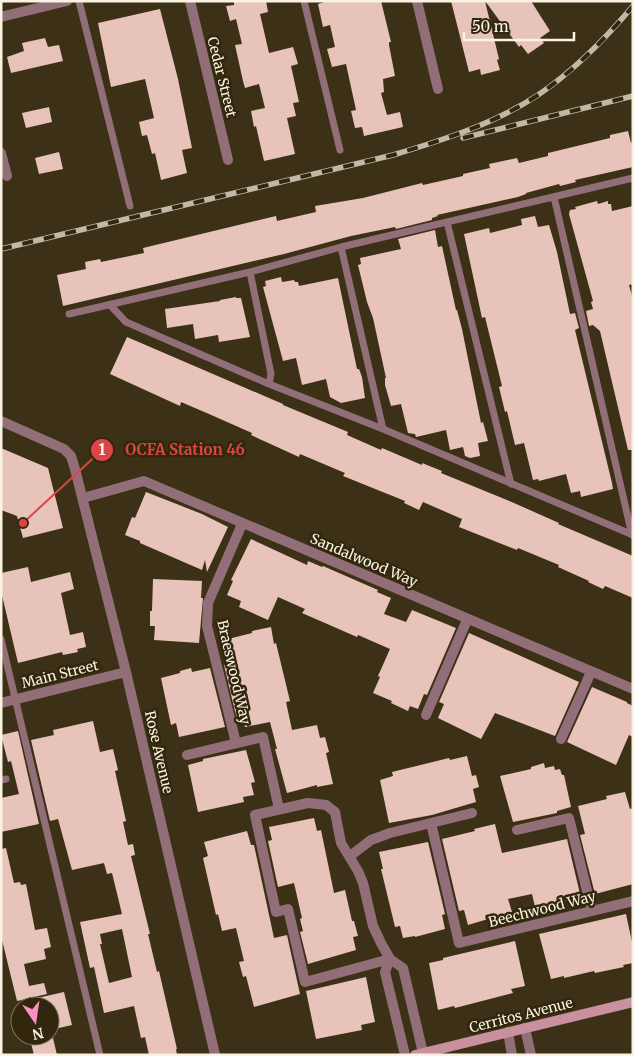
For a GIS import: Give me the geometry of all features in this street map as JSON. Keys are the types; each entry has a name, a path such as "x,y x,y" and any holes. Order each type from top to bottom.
{"main road":[{"name":"Cerritos Avenue","path":"419,1054 633,1002"}],"street":[{"path":"1,17 67,1"},
{"name":"Cedar Street","path":"190,1 228,160"},
{"path":"417,1 438,89"},
{"path":"1,153 7,176"},
{"name":"Rose Avenue","path":"1,421 56,444 71,456 126,672 215,1055"},
{"name":"Sandalwood Way","path":"83,498 144,481 633,689"},
{"name":"Braeswood Way","path":"242,524 208,603 207,626 236,744 264,737 279,809"},
{"path":"426,715 467,620"},
{"name":"Main Street","path":"1,703 126,672"},
{"path":"561,739 591,672"},
{"path":"187,755 236,744"},
{"path":"390,959 304,982 288,909 276,912 255,815 308,803 326,805 335,812 341,843 350,856 363,883 373,926 390,959 403,968 419,1054"},
{"path":"350,856 371,840 390,833 472,813"},
{"path":"518,830 569,818 592,911"},
{"name":"Beechwood Way","path":"431,823 459,943 633,901"},
{"path":"390,959 385,972 404,1055"},
{"path":"525,1028 531,1055"},
{"path":"508,1032 512,1055"}],"lane":[{"path":"80,1 130,206"},
{"path":"304,1 340,150"},
{"path":"69,314 250,272 341,247 633,178"},
{"path":"554,197 632,535"},
{"path":"447,222 511,484"},
{"path":"341,247 383,429"},
{"path":"250,272 271,374 268,384"},
{"path":"110,305 126,322 268,384 383,429 632,535"},
{"path":"1,639 100,1055"}],"building":[{"path":"234,1 266,1 268,12 260,14 269,53 293,47 298,64 291,66 299,102 293,103 296,116 287,118 295,154 264,161 251,111 265,108 259,84 245,88 235,45 242,44 236,19 230,21 226,6 234,5"},
{"path":"328,1 381,1 391,42 389,42 389,45 395,76 383,79 384,92 381,93 387,115 400,112 403,127 364,136 362,127 355,128 351,111 356,110 346,64 332,67 327,49 335,47 330,25 323,27 318,4"},
{"path":"451,1 485,1 500,70 481,75 480,69 469,72"},
{"path":"485,1 531,1 550,31 540,38 544,43 528,54 521,45 519,47"},
{"path":"160,9 178,79 192,148 182,150 187,173 161,180 155,153 152,154 147,135 142,136 139,122 154,118 145,79 111,87 98,23"},
{"path":"45,38 48,47 59,45 63,61 11,73 7,57 24,51 22,43"},
{"path":"49,107 52,122 26,128 22,113"},
{"path":"628,131 631,143 633,142 633,167 575,180 576,182 560,186 559,184 518,197 437,215 432,220 396,229 395,227 351,236 284,254 63,306 57,275 86,269 85,262 100,259 101,262 144,253 143,248 276,216 277,221 316,212 315,206 363,198 422,183 423,185 463,176 463,174 490,168 489,164 517,158 519,163 548,156 548,153 610,138 610,135"},
{"path":"59,152 63,169 39,174 35,158"},
{"path":"597,201 598,204 608,201 608,204 611,204 612,211 633,206 633,284 629,285 633,300 633,450 628,450 600,331 593,325 589,326 586,311 593,309 591,302 593,301 569,214 570,210 576,209 575,207"},
{"path":"535,216 538,227 549,225 557,252 570,314 575,313 579,328 575,330 613,489 581,497 580,491 571,493 566,474 539,481 538,479 533,480 524,443 515,445 499,387 502,386 485,317 482,318 464,234 489,228 490,233 522,225 521,219"},
{"path":"435,230 438,247 442,246 462,329 481,423 483,422 488,441 478,443 480,456 470,458 465,456 463,447 450,450 446,430 416,437 415,434 408,433 401,404 391,406 385,385 386,378 373,318 358,265 361,264 360,258 401,249 398,239"},
{"path":"281,277 282,282 294,280 298,282 299,286 338,278 357,369 359,369 362,377 365,398 341,403 330,397 326,379 302,385 296,358 283,361 263,287 266,286 265,281"},
{"path":"236,297 241,298 250,337 219,342 218,335 195,339 193,324 167,328 165,309"},
{"path":"127,337 348,432 347,435 381,450 382,448 422,465 422,463 442,471 441,473 633,556 633,598 605,586 603,589 558,567 559,565 459,527 462,519 423,502 419,510 404,503 405,501 343,476 345,473 300,454 299,457 209,414 181,402 180,406 110,374"},
{"path":"1,448 48,468 63,528 23,538 17,516 1,510"},
{"path":"146,492 202,514 228,527 207,572 205,560 202,570 125,535 132,517 135,518"},
{"path":"251,539 307,565 308,561 323,566 378,590 377,592 391,598 384,614 406,622 412,610 456,628 427,695 424,694 418,709 410,706 408,711 391,703 392,701 373,693 390,649 302,613 305,609 278,597 268,620 239,607 241,601 227,595 233,581 231,580"},
{"path":"28,567 31,582 70,572 74,589 61,593 70,635 83,632 86,647 77,649 78,652 63,655 62,652 18,663 1,591 1,573"},
{"path":"153,579 202,581 201,598 203,598 199,643 154,640 155,626 150,626"},
{"path":"271,627 290,701 286,702 292,730 317,725 320,738 325,737 329,752 326,753 333,784 317,787 317,785 287,793 270,722 245,727 244,723 238,724 224,665 228,664 224,640"},
{"path":"469,633 579,682 555,736 495,713 481,739 438,718 444,704 439,702"},
{"path":"191,668 192,672 210,668 225,727 179,737 176,723 171,725 161,678"},
{"path":"592,687 633,706 633,737 629,735 616,765 567,742"},
{"path":"93,721 100,752 113,749 118,770 115,771 126,821 123,822 128,845 133,844 135,855 131,856 177,1055 149,1055 145,1037 141,1038 134,1006 104,1013 94,967 90,968 80,922 122,914 112,873 107,874 104,863 72,870 58,819 50,821 31,740 54,735 53,730","holes":["122,929 132,977 109,983 100,944 102,944 100,934"]},
{"path":"18,731 39,824 1,832 1,798 19,794 11,761 8,762 1,735"},
{"path":"246,750 255,782 251,783 254,795 243,797 244,802 198,812 188,765 203,761 203,759"},
{"path":"467,756 472,776 476,775 479,787 473,789 476,802 432,815 389,823 380,780 393,776 392,772 449,758 450,760"},
{"path":"544,763 545,768 554,766 555,770 560,769 562,775 564,775 571,807 557,811 557,813 513,822 500,776 531,769 531,767"},
{"path":"625,792 630,809 633,808 633,884 595,894 580,835 585,834 578,806 607,799 606,796"},
{"path":"314,818 317,831 321,830 334,893 345,890 352,921 354,921 358,936 353,937 356,950 308,964 300,932 303,931 300,919 302,918 294,883 278,887 268,841 272,840 269,827"},
{"path":"495,824 502,853 567,839 581,898 535,907 532,894 508,899 512,912 468,925 464,910 459,911 442,839"},
{"path":"247,831 251,845 254,845 274,938 287,935 300,994 254,1007 246,976 243,977 239,962 244,961 236,928 222,931 218,914 216,915 203,858 208,856 204,842"},
{"path":"428,842 445,914 442,915 445,929 415,937 403,938 400,926 395,927 381,869 383,869 379,852"},
{"path":"6,848 14,883 26,884 35,930 47,928 51,947 44,949 46,959 24,964 29,986 44,983 47,994 16,996 1,936 1,849"},
{"path":"626,914 633,947 633,963 623,965 624,967 595,973 594,971 551,979 539,934"},
{"path":"515,941 525,986 511,989 513,993 455,1008 454,1006 438,1010 429,963"},
{"path":"366,977 375,1022 361,1025 362,1030 316,1039 306,991"},
{"path":"64,992 72,1025 60,1028 60,996 46,996"},
{"path":"32,1046 55,1046 57,1055 34,1055"}],"railway":[{"path":"1,249 393,155 468,130 521,105 551,86 588,54 633,6"},
{"path":"463,138 633,96"}],"place":[{"name":"OCFA Station 46","path":"23,523"}]}
